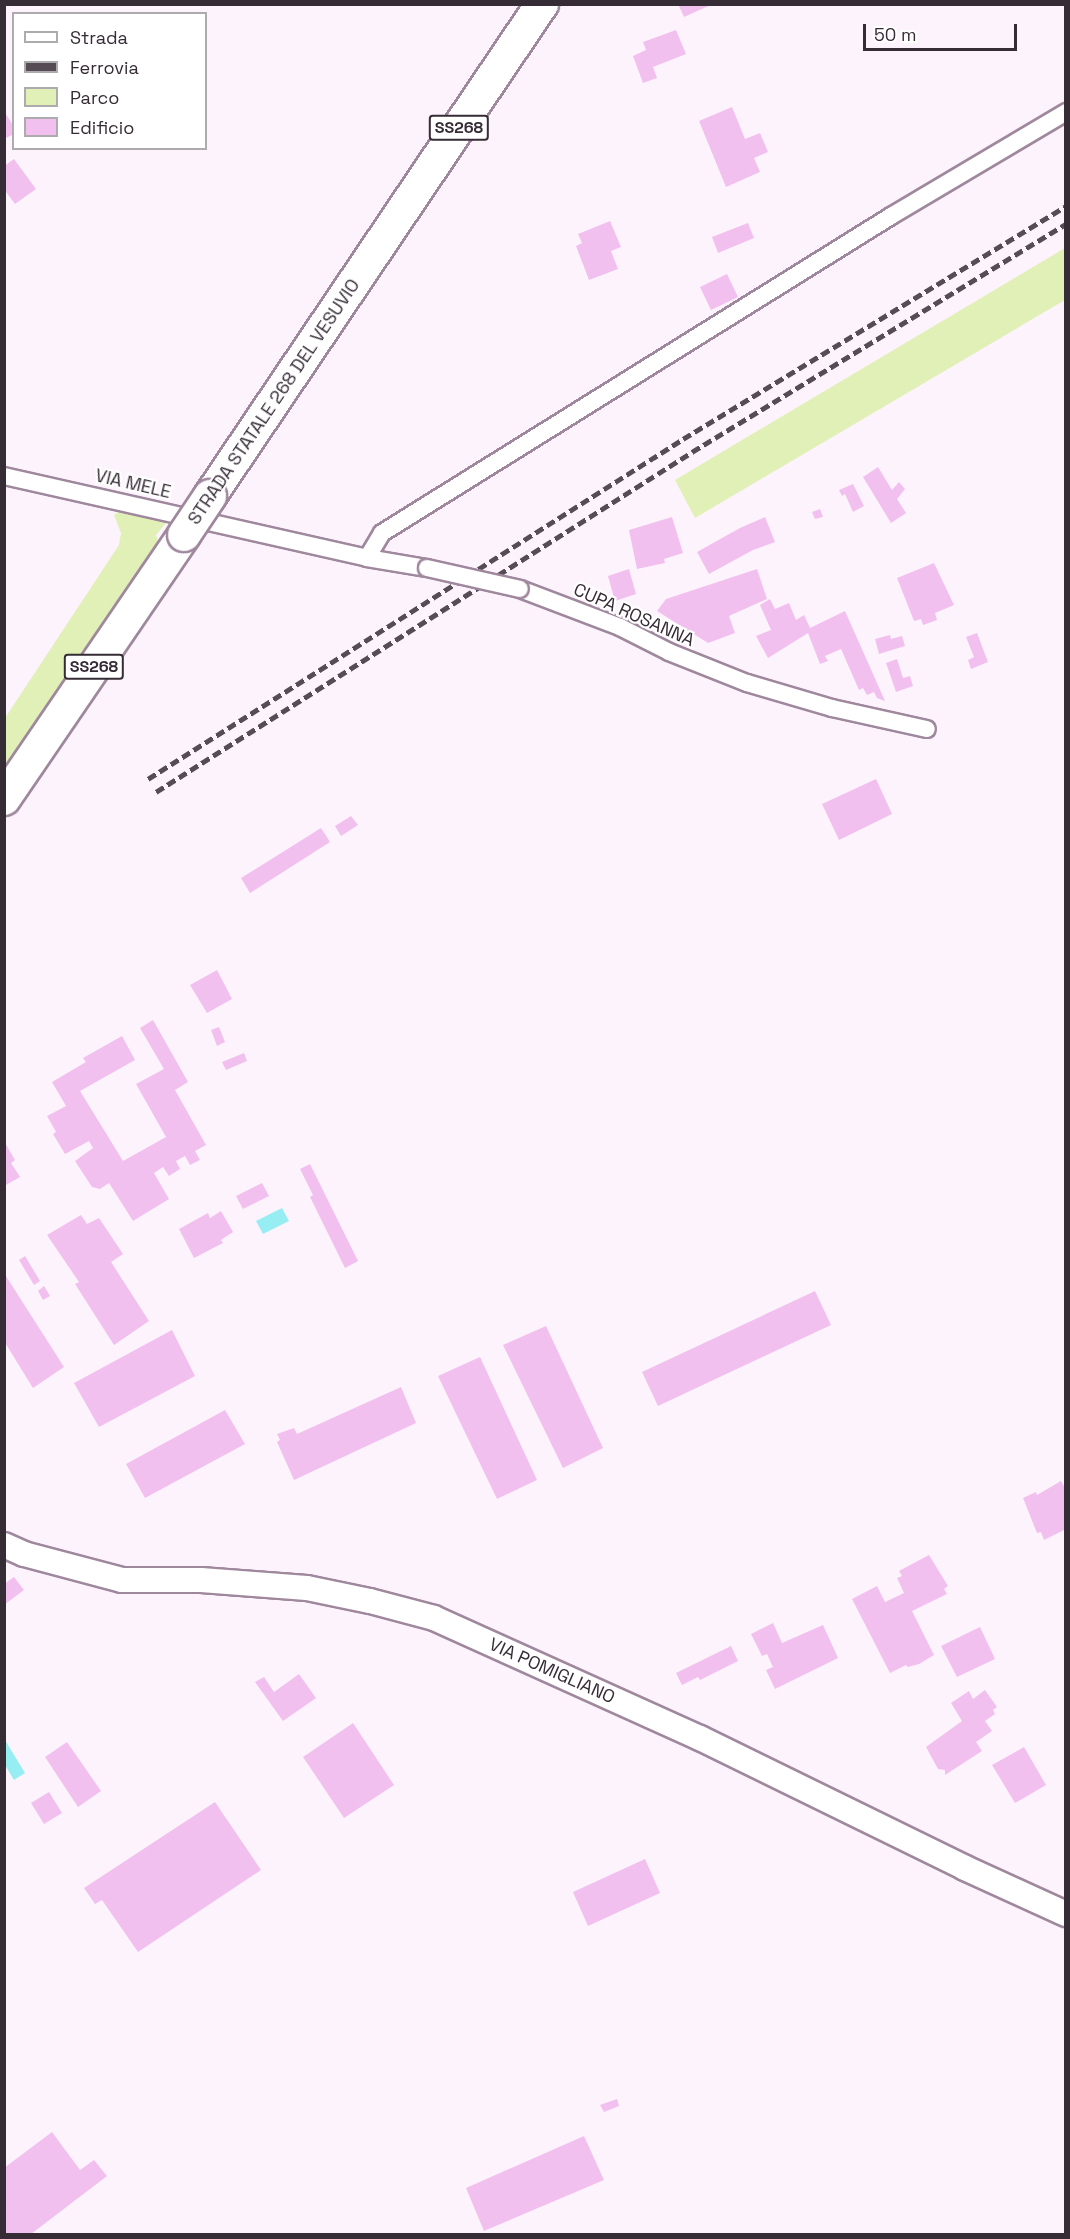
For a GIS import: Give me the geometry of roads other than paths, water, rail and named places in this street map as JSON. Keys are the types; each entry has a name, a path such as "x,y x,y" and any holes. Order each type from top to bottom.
{"highway":[{"name":"STRADA STATALE 268 DEL VESUVIO","path":"4,799 542,4"}],"street":[{"path":"367,558 382,533 871,229 1065,112"},
{"name":"VIA MELE","path":"4,476 323,547"},
{"name":"CUPA ROSANNA","path":"323,547 520,589 620,627 669,652 747,683 832,708 927,729"},
{"name":"VIA POMIGLIANO","path":"4,1545 24,1554 122,1580 201,1580 307,1588 370,1601 434,1618 700,1738 964,1868 1065,1914"}],"water":[{"path":"282,1208 289,1221 263,1234 256,1221"},
{"path":"5,1740 25,1773 14,1780 5,1765"}],"railway":[{"path":"148,779 683,439 1066,206"},
{"path":"156,792 692,452 1066,224"}]}
